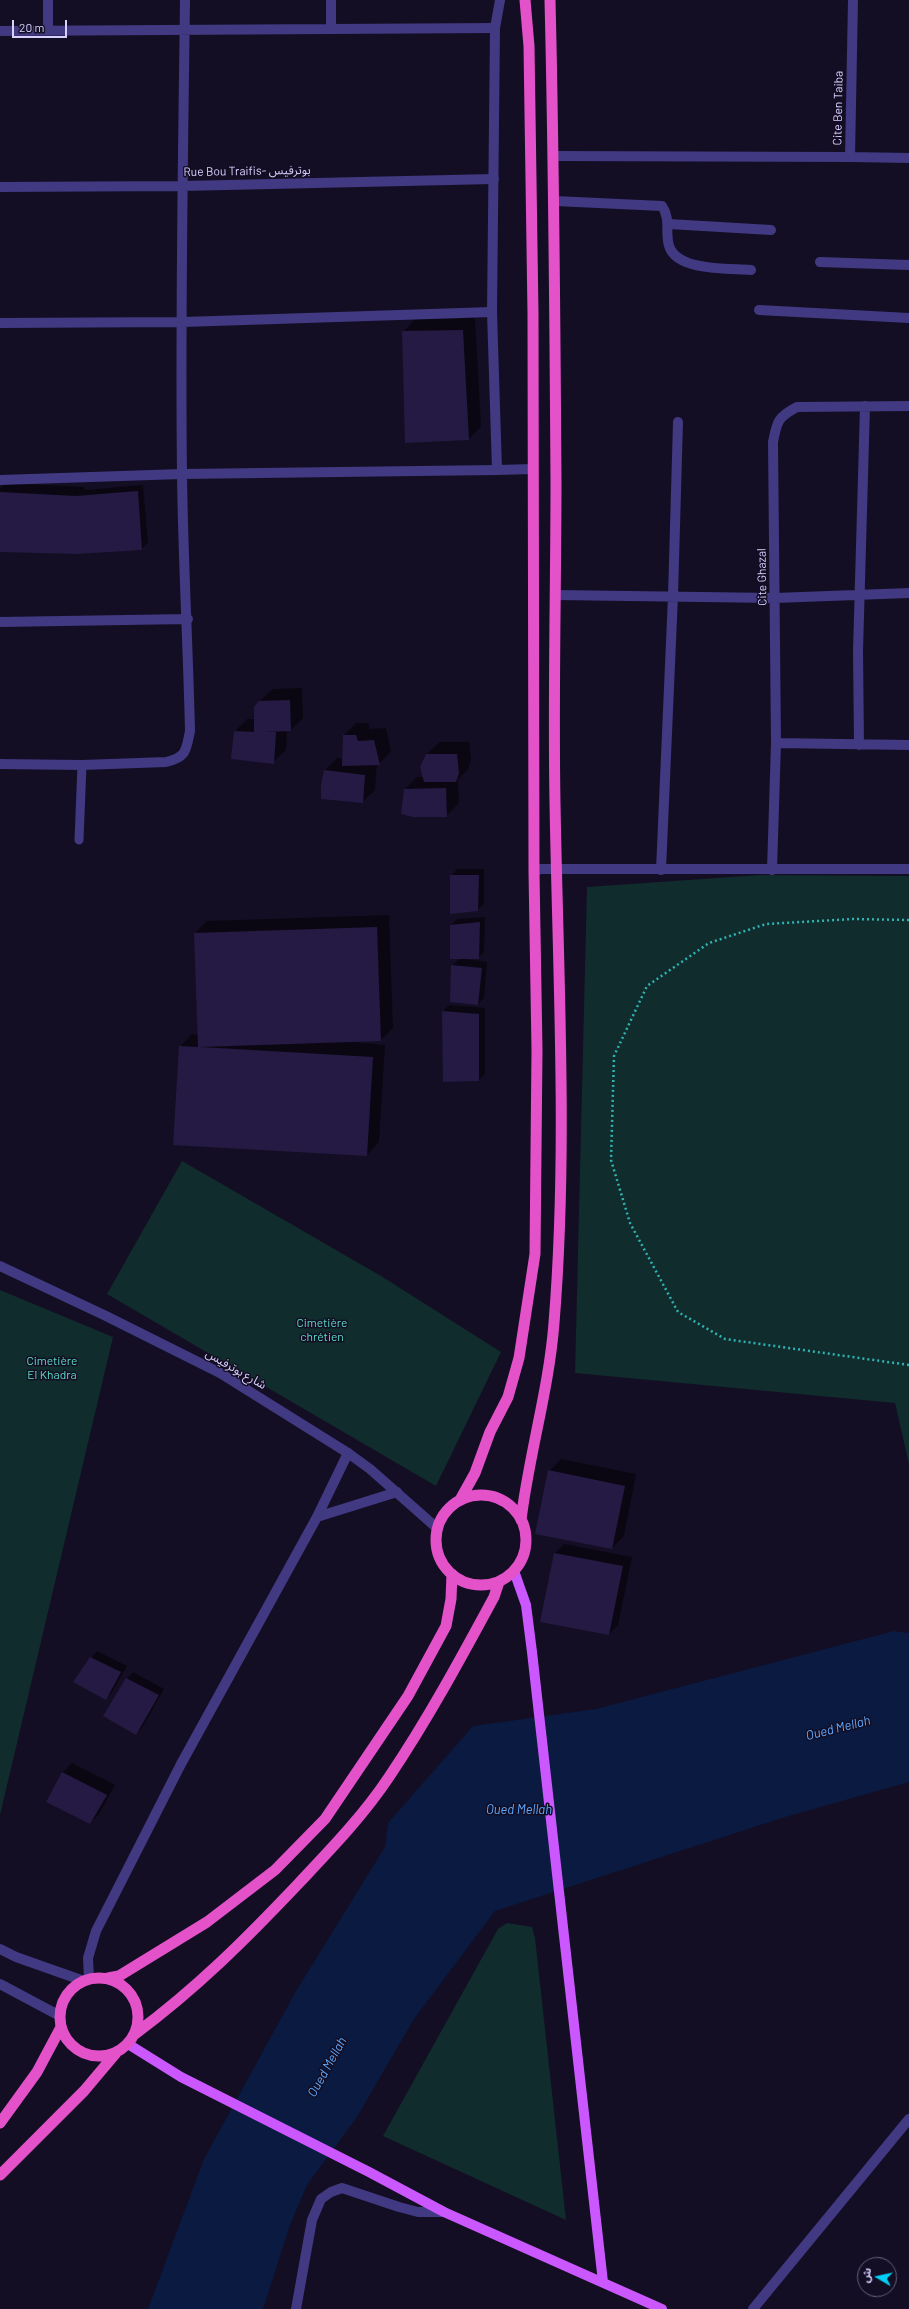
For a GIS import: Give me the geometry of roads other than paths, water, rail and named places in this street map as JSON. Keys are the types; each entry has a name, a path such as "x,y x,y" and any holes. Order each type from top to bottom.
{"highway":[{"path":"460,1500 475,1473 490,1432 508,1397 519,1358 534,1254 537,1050 534,872 531,193 529,46 526,0"},
{"path":"521,1520 554,1329 560,1242 561,1144 555,595 555,201 550,0"},
{"path":"472,1496 487,1496 501,1500 513,1508 521,1520 526,1532 526,1546 522,1560 514,1571 499,1582 487,1585 475,1585 463,1581 452,1574 444,1565 439,1554 437,1542 438,1529 450,1508 460,1500 472,1496"},
{"path":"116,2053 102,2057 89,2056 72,2045 61,2027 60,2016 67,1994 87,1980 119,1976 206,1922 275,1870 325,1819 408,1696 446,1626 451,1600 452,1574"},
{"path":"0,2175 84,2091 116,2053 128,2044 135,2034 182,1999 212,1973 256,1930 345,1835 388,1778 440,1696 494,1597 499,1582"},
{"path":"108,1978 119,1983 128,1990 135,2000 138,2011 138,2023 135,2034"},
{"path":"0,2123 37,2072 61,2027"}],"main road":[{"path":"514,1571 526,1606 532,1652 566,1940 603,2282"},
{"path":"128,2044 181,2077 350,2162 444,2212 659,2308"}],"street":[{"path":"48,0 48,30"},
{"path":"0,764 82,765 166,762 176,760 184,755 190,731 188,619 182,474 182,186 185,0"},
{"path":"331,0 331,29"},
{"path":"497,470 492,312 495,28 500,0"},
{"name":"Cite Ben Taiba","path":"852,0 850,157 909,158"},
{"path":"0,31 495,28"},
{"path":"554,156 850,157"},
{"name":"Rue Bou Traifis- بوترفيس","path":"0,187 182,186 494,179"},
{"path":"555,201 662,206 667,212 669,224 668,242 674,257 686,264 751,270"},
{"path":"669,224 771,230"},
{"path":"820,262 909,265"},
{"path":"759,310 909,318"},
{"path":"0,323 183,322 492,312"},
{"path":"859,745 858,651 861,595 864,406"},
{"name":"Cite Ghazal","path":"772,870 776,744 773,442 776,423 783,414 797,407 909,406"},
{"path":"661,870 673,596 678,422"},
{"path":"0,480 182,474 532,469"},
{"path":"555,595 775,598 909,593"},
{"path":"0,622 188,619"},
{"path":"776,744 909,745"},
{"path":"534,872 540,869 909,870"},
{"name":"شارع بوترفيس","path":"0,1266 106,1316 220,1373 348,1453 397,1492 438,1529"},
{"path":"0,1949 16,1958 87,1980 88,1958 96,1931 181,1764 317,1517 348,1453"},
{"path":"317,1517 397,1492"},
{"path":"0,1984 60,2016"},
{"path":"753,2309 909,2119"},
{"path":"296,2309 312,2220 321,2199 331,2192 342,2188 418,2212 444,2212"}],"lane":[{"path":"79,840 82,765"}],"water":[{"name":"Oued Mellah","path":"894,1631 909,1633 909,1782 785,1817 495,1911 414,2019 357,2117 307,2185 290,2225 263,2309 148,2309 204,2159 296,1991 385,1847 388,1823 473,1726 596,1709"}],"park label":[{"name":"Cimetière chrétien","path":"322,1330"},
{"name":"Cimetière El Khadra","path":"52,1368"}]}
